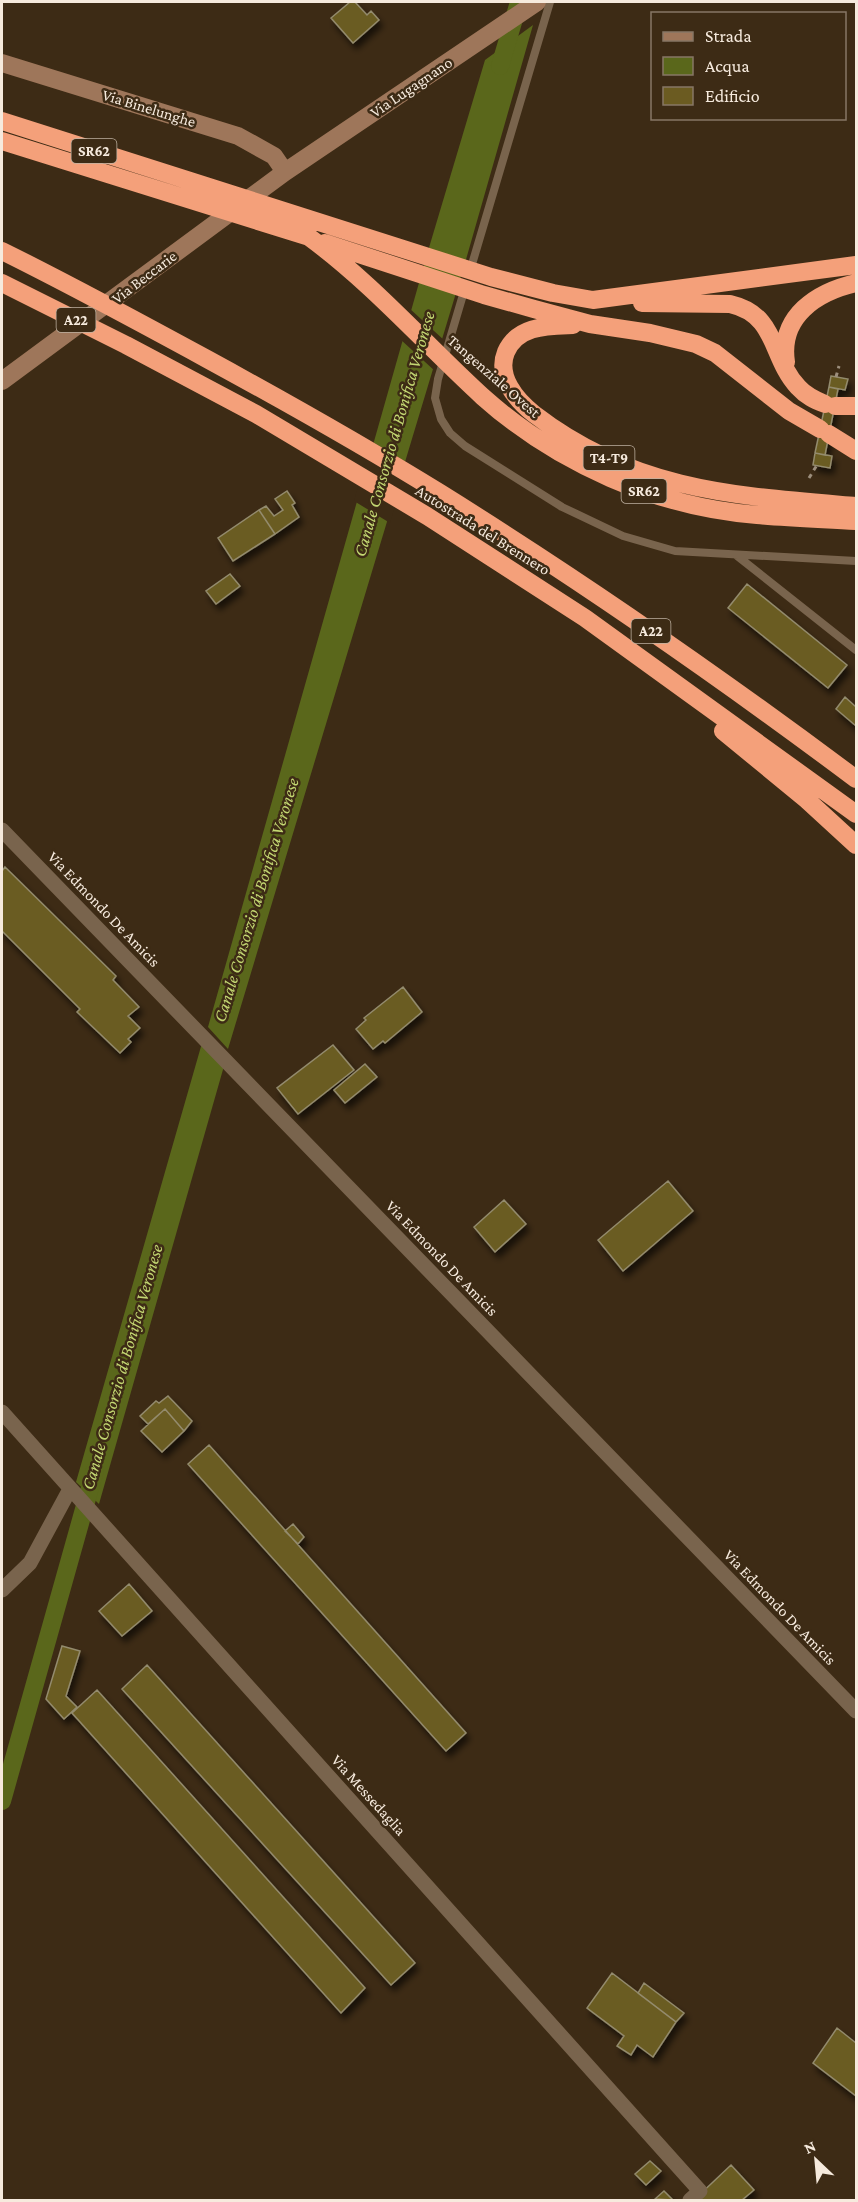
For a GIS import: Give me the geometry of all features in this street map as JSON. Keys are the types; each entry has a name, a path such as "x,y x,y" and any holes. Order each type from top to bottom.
{"highway":[{"name":"Tangenziale Ovest","path":"2,121 188,181 292,223 338,259 512,422 546,445 628,485 671,501 702,507 756,515 856,521"},
{"name":"Tangenziale Ovest","path":"2,141 168,194 411,251 491,277 553,293 592,300 856,266"},
{"path":"309,237 484,295 590,324 650,333 696,344 715,353 789,411 856,451"},
{"name":"Autostrada del Brennero","path":"2,251 147,326 439,492 637,621 745,696 856,778"},
{"name":"Autostrada del Brennero","path":"2,283 256,414 427,516 585,618 856,814"},
{"path":"789,375 785,351 786,337 791,323 812,301 827,292 856,283"},
{"path":"592,300 730,304 742,307 752,312 768,330 789,375 810,398 830,405 856,406"},
{"name":"T4-T9","path":"590,324 529,329 519,335 505,355 504,369 513,394 543,421 571,439 624,466 692,487 735,495 856,506"},
{"path":"585,618 671,694 738,742 856,845"}],"main road":[{"name":"Via Lugagnano","path":"285,172 537,2"},
{"name":"Via Binelunghe","path":"2,63 238,136 274,156 285,172"},
{"name":"Via Beccarie","path":"2,381 285,172"}],"street":[{"name":"Via Edmondo De Amicis","path":"2,830 856,1711"},
{"name":"Via Messedaglia","path":"2,1412 700,2191 690,2200"},
{"path":"2,1590 30,1563 70,1489"}],"lane":[{"path":"549,2 438,379 435,398 441,419 450,433 465,446 562,507 623,536 675,551 856,561"},
{"path":"736,555 856,650"}],"path":[{"path":"836,377 839,366"},
{"path":"809,478 817,465"}],"water":[{"path":"533,25 465,263 228,1049 208,1027 428,251 485,60"},
{"path":"202,1043 224,1066 99,1504 76,1482"}],"pier":[{"path":"409,308 445,341 436,372 400,339"},
{"path":"371,441 408,463 390,523 354,501"}],"building":[{"path":"350,2 355,2 367,15 371,11 379,20 353,43 331,18"},
{"path":"831,376 848,379 845,390 829,387"},
{"path":"829,387 838,389 825,455 815,453"},
{"path":"815,453 832,456 830,468 813,465"},
{"path":"287,491 295,503 292,505 299,517 275,534 259,510 266,506 274,516 283,510 275,499"},
{"path":"259,510 275,534 233,561 218,538"},
{"path":"230,574 240,586 216,604 206,591"},
{"path":"747,584 847,665 828,688 728,608"},
{"path":"845,697 856,707 856,726 836,709"},
{"path":"5,867 116,976 113,980 139,1007 128,1016 140,1028 128,1039 131,1042 120,1053 77,1012 80,1009 2,931 2,871"},
{"path":"403,987 422,1012 385,1043 383,1041 373,1049 356,1029 366,1020 364,1018"},
{"path":"333,1045 354,1070 298,1114 277,1088"},
{"path":"365,1064 377,1077 345,1103 334,1090"},
{"path":"668,1181 693,1211 623,1271 598,1240"},
{"path":"504,1200 526,1224 495,1252 474,1227"},
{"path":"168,1396 192,1421 184,1431 165,1409 148,1424 140,1416 156,1401 159,1403"},
{"path":"165,1409 184,1431 162,1452 141,1431"},
{"path":"209,1445 466,1733 446,1751 188,1464"},
{"path":"293,1524 304,1537 298,1544 285,1531"},
{"path":"129,1584 152,1611 122,1636 99,1611"},
{"path":"62,1646 80,1651 66,1696 77,1707 64,1719 46,1699"},
{"path":"147,1665 415,1963 391,1985 122,1689"},
{"path":"97,1690 365,1988 341,2013 72,1713"},
{"path":"612,1973 676,2022 653,2057 637,2045 631,2055 617,2046 624,2036 587,2008"},
{"path":"644,1983 684,2013 676,2022 638,1993"},
{"path":"837,2028 856,2043 856,2096 813,2063"},
{"path":"650,2161 661,2171 646,2185 635,2174"},
{"path":"731,2165 754,2190 742,2200 694,2200"},
{"path":"664,2191 673,2200 655,2199"}],"waterway":[{"name":"Canale Consorzio di Bonifica Veronese","path":"500,66 519,2"},
{"name":"Canale Consorzio di Bonifica Veronese","path":"2,1801 95,1470"}]}
